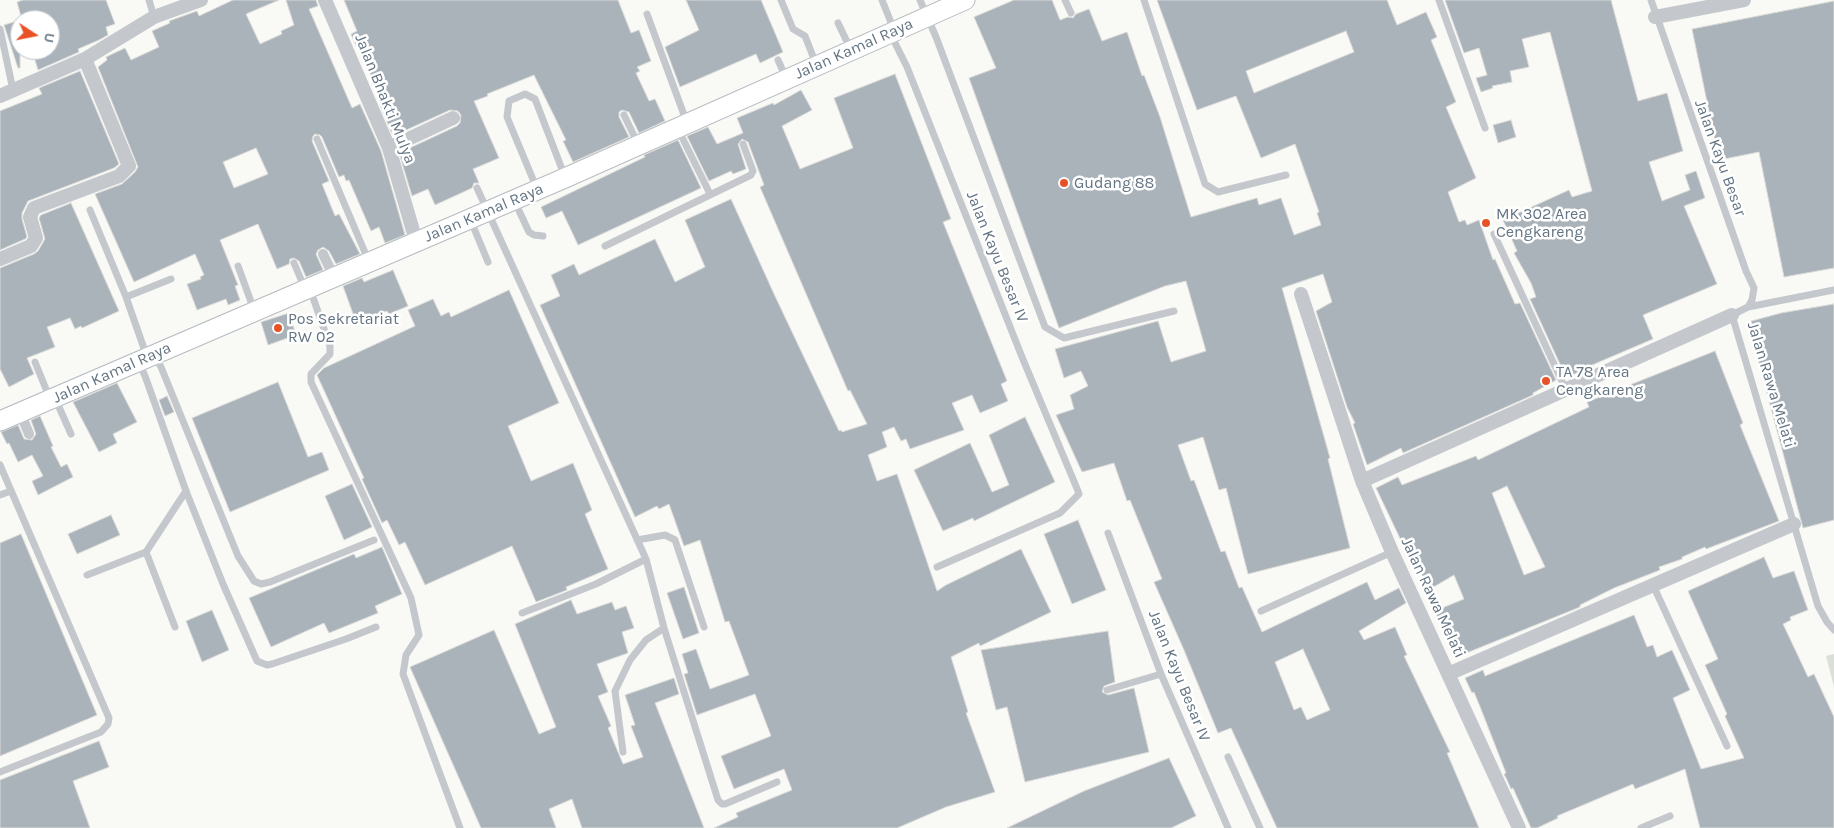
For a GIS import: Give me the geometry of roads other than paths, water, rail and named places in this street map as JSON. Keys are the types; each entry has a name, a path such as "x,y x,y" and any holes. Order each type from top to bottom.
{"main road":[{"name":"Jalan Kamal Raya","path":"0,421 538,190 851,51 892,32 923,8 965,0"}],"street":[{"path":"0,96 85,59 154,17 201,0"},
{"name":"Jalan Bhakti Mulya","path":"325,0 389,148 416,241"},
{"path":"1655,17 1744,0"},
{"path":"0,259 31,246 36,238 30,217 34,208 119,176 130,166 85,59"},
{"path":"389,148 453,118"},
{"path":"324,254 334,277"},
{"name":"Jalan Rawa Melati","path":"1301,294 1362,481 1392,552 1519,828"},
{"name":"Jalan Rawa Melati","path":"1362,481 1732,315"},
{"path":"20,412 29,434"},
{"name":"Jalan Rawa Melati","path":"1448,674 1794,524"}],"lane":[{"path":"149,0 154,17"},
{"path":"781,0 793,29 805,36 817,66"},
{"name":"Jalan Kayu Besar IV","path":"882,0 892,32 1079,494 1060,513 937,567"},
{"path":"1065,0 1071,13"},
{"path":"1144,0 1205,184 1218,192 1286,175"},
{"path":"1439,0 1485,128"},
{"name":"Jalan Kayu Besar","path":"1650,0 1754,288 1752,300 1748,307"},
{"path":"923,8 1045,327 1064,338 1174,311"},
{"path":"647,14 682,125 710,194"},
{"path":"838,23 851,51"},
{"path":"0,29 14,91"},
{"path":"778,60 786,80"},
{"path":"538,190 507,117 509,101 525,94 535,99 565,178"},
{"path":"624,116 638,145"},
{"path":"317,139 369,262"},
{"path":"605,246 710,194 747,178 753,171 743,144"},
{"path":"476,188 478,215 488,262"},
{"path":"514,200 528,232 543,236"},
{"path":"90,210 126,296 146,358 145,376 186,491 257,661 267,665 272,664 376,627"},
{"path":"478,215 646,559 664,628 718,800 725,804 777,782"},
{"path":"1494,234 1566,390"},
{"path":"294,262 308,288 330,346 330,354 311,374 311,382 411,598 419,635 406,655 403,674 460,828"},
{"path":"238,266 255,311"},
{"path":"126,296 171,279"},
{"path":"1732,315 1748,307 1834,290"},
{"name":"Jalan Rawa Melati","path":"1732,315 1818,606 1834,630"},
{"path":"146,358 161,367 238,556 254,581 261,584 270,582 374,540"},
{"path":"35,362 71,434"},
{"path":"0,465 109,718 108,724 102,732 0,772"},
{"path":"0,495 11,490"},
{"path":"87,575 146,552 186,491"},
{"name":"Jalan Kayu Besar IV","path":"1108,534 1161,674 1226,827"},
{"path":"637,540 665,535 675,540 704,627"},
{"path":"146,552 175,627"},
{"path":"1261,611 1392,552"},
{"path":"522,612 596,584 646,559"},
{"path":"1653,585 1727,746"},
{"path":"623,752 615,691 630,660 646,640 664,628"},
{"path":"1107,690 1161,674"},
{"path":"1228,757 1260,828"},
{"path":"1641,828 1670,816"}],"place":[{"name":"Gudang 88","path":"1064,183"},
{"name":"MK 302 Area Cengkareng","path":"1486,223"},
{"name":"Pos Sekretariat RW 02","path":"278,328"},
{"name":"TA 78 Area Cengkareng","path":"1546,381"}]}
